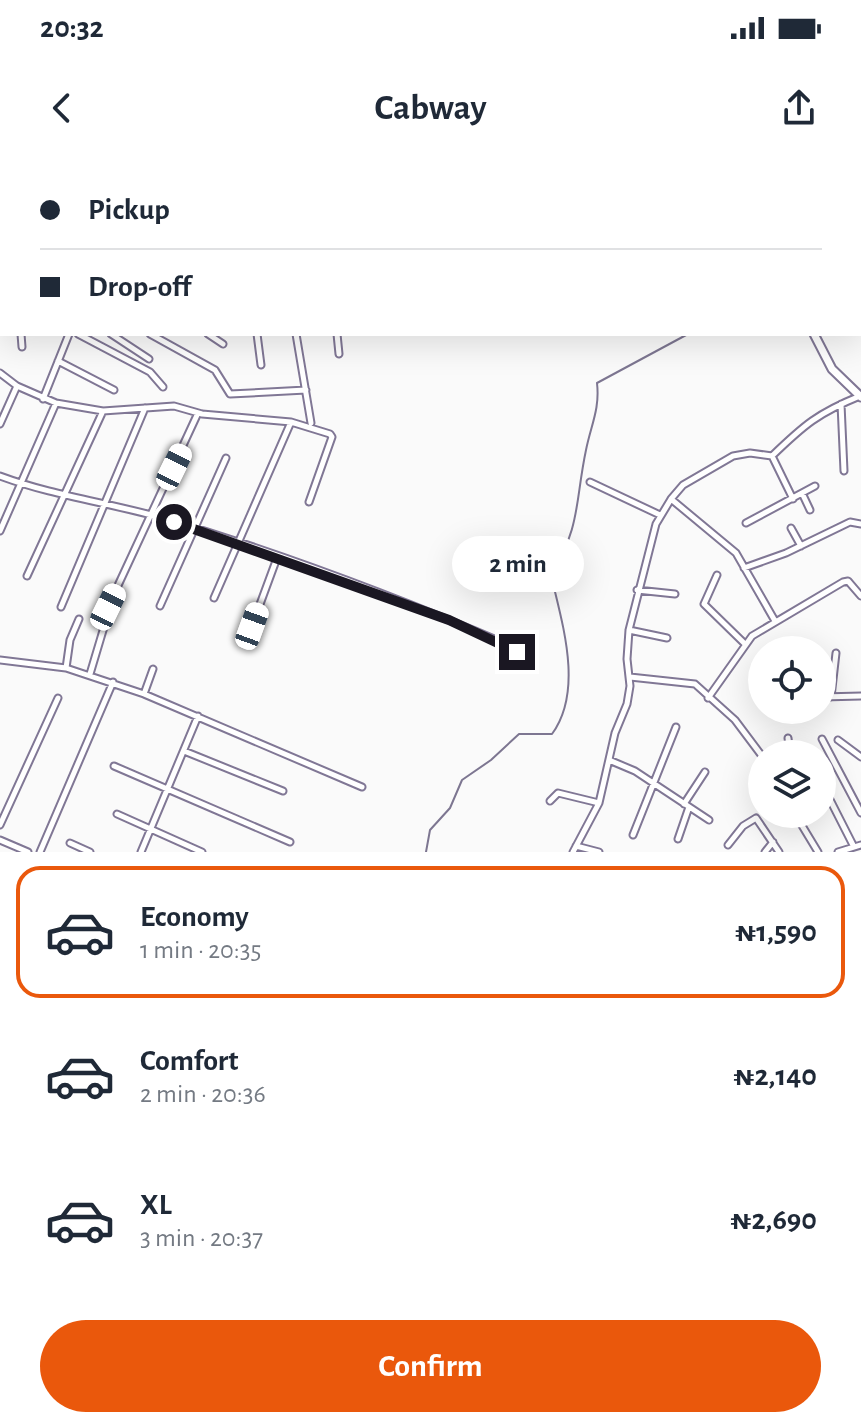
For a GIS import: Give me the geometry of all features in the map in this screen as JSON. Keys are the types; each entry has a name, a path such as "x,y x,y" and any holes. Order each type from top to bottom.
{"street":[{"path":"21,336 22,347"},
{"path":"43,399 68,336"},
{"path":"82,336 150,372 163,387"},
{"path":"114,336 149,359"},
{"path":"154,336 215,370 230,394 306,390"},
{"path":"211,336 223,344"},
{"path":"257,336 261,365"},
{"path":"296,336 311,423"},
{"path":"337,336 339,354"},
{"path":"772,456 801,426 860,396 832,369 815,336"},
{"path":"58,361 114,390"},
{"path":"0,373 17,386 56,403 103,411 174,406 198,413 291,422 332,437 309,502"},
{"path":"0,424 17,386"},
{"path":"0,531 56,403"},
{"path":"841,404 844,471"},
{"path":"61,607 145,408"},
{"path":"27,576 103,411"},
{"path":"108,607 198,413"},
{"path":"214,598 291,422"},
{"path":"599,852 574,849 599,803 627,704 629,630 637,590 660,515 683,485 733,456 750,453 772,456"},
{"path":"772,456 793,499"},
{"path":"160,606 226,458"},
{"path":"0,476 65,497 153,515 196,528 449,620 517,652"},
{"path":"590,482 660,515"},
{"path":"746,523 815,486"},
{"path":"802,493 810,510"},
{"path":"671,499 725,541 776,621"},
{"path":"744,568 801,546 850,522 861,524"},
{"path":"791,528 801,546"},
{"path":"252,626 277,558"},
{"path":"717,575 704,604 745,644"},
{"path":"708,698 745,644 776,621 843,582 848,581 861,596"},
{"path":"637,590 675,594"},
{"path":"90,674 107,617"},
{"path":"66,668 70,640 79,619"},
{"path":"629,630 667,638"},
{"path":"0,666 0,660 90,674 198,716 362,787"},
{"path":"144,694 153,669"},
{"path":"630,677 695,684 735,720 750,740"},
{"path":"40,852 113,682"},
{"path":"836,697 861,696"},
{"path":"0,825 58,698"},
{"path":"141,852 198,716"},
{"path":"633,835 676,727"},
{"path":"822,739 861,813"},
{"path":"838,740 861,757"},
{"path":"184,751 283,791"},
{"path":"609,760 652,782 709,820"},
{"path":"114,766 290,842"},
{"path":"678,839 687,805 705,772"},
{"path":"550,801 558,793 599,803"},
{"path":"117,814 202,852"},
{"path":"836,816 850,849"},
{"path":"728,845 743,826 756,818 779,852"},
{"path":"803,828 818,852"},
{"path":"0,840 28,852"},
{"path":"765,852 773,842"},
{"path":"70,843 90,852"},
{"path":"838,852 861,845"}],"waterway":[{"path":"426,852 430,830 450,808 462,780 491,760 519,734 552,734 562,717 569,677 568,656 551,575 568,542 576,514 596,409 597,383 684,336"}],"route":[{"path":"174,522 449,620 511,646 517,652"}]}
